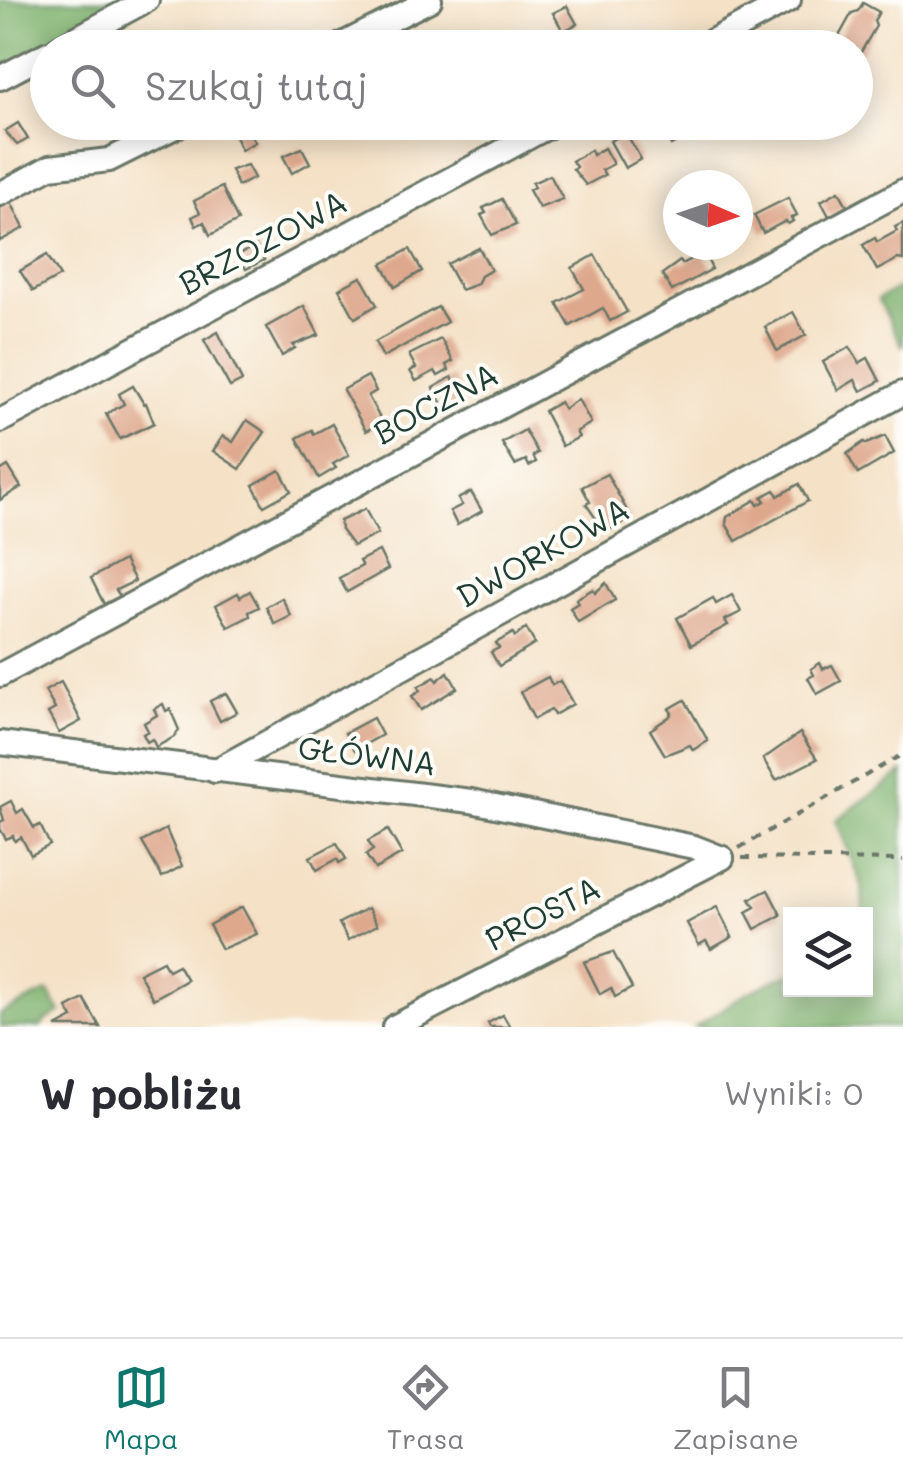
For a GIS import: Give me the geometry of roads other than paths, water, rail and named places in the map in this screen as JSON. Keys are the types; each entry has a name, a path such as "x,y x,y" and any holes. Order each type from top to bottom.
{"street":[{"path":"91,30 147,0"},
{"path":"371,30 430,0"},
{"path":"733,30 789,0"},
{"path":"0,78 30,62"},
{"path":"0,194 50,167 109,160 149,140"},
{"name":"BRZOZOWA","path":"0,420 522,140"},
{"name":"BOCZNA","path":"0,676 903,191"},
{"name":"DWORKOWA","path":"215,771 903,393"},
{"name":"GŁÓWNA","path":"0,744 472,801 694,847 722,858"},
{"name":"PROSTA","path":"394,1027 722,858"}]}
